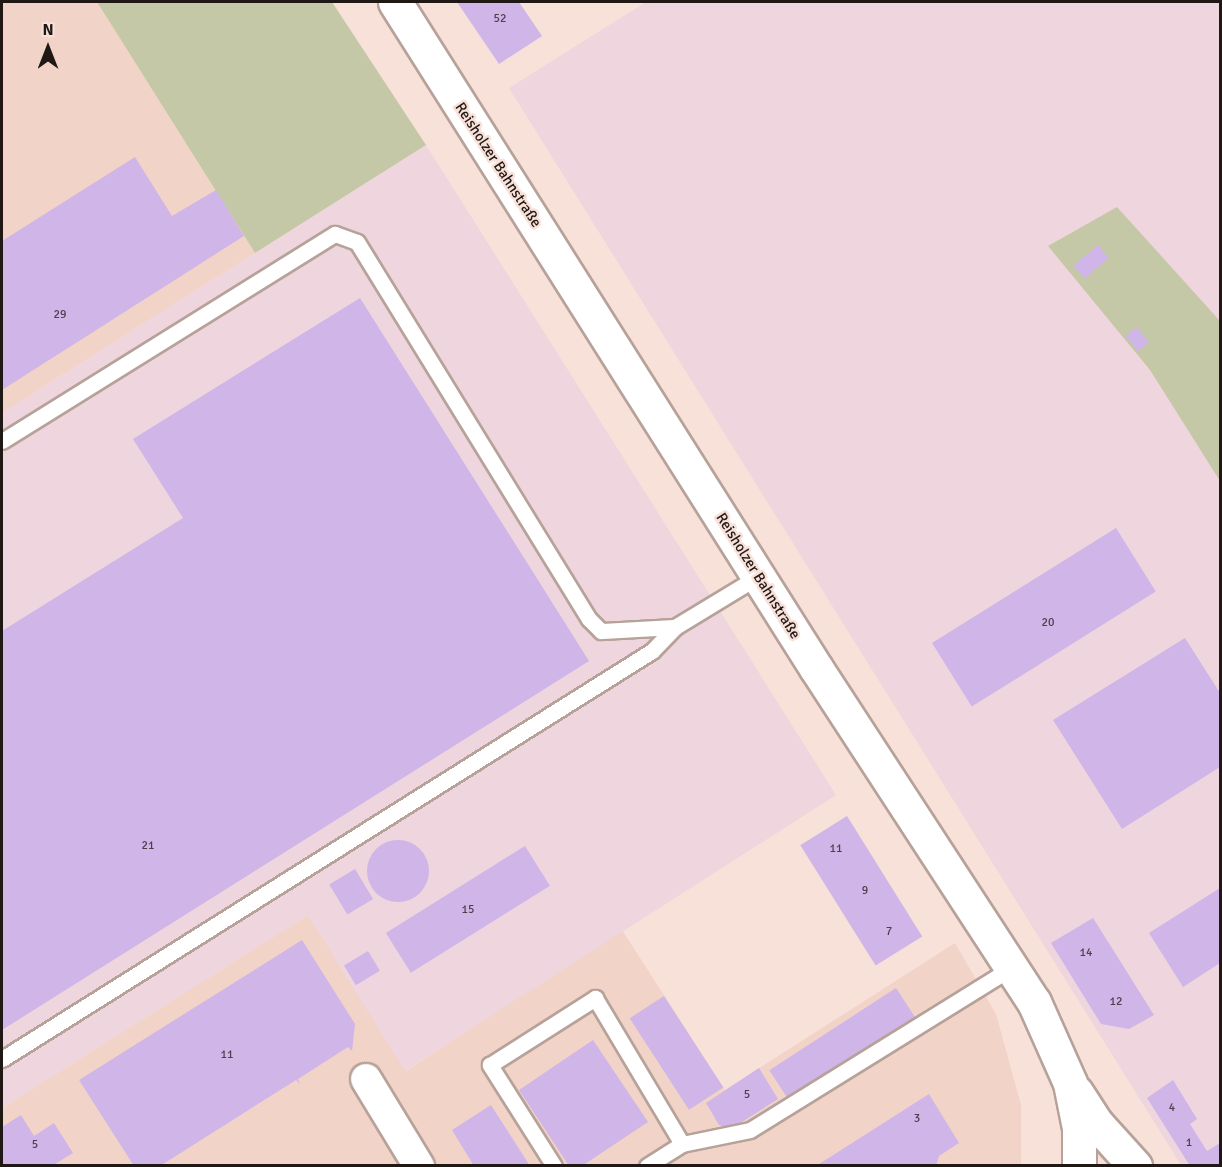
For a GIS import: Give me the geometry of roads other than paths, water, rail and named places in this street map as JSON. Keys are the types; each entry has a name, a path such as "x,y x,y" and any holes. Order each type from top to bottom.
{"street":[{"name":"Reisholzer Bahnstraße","path":"395,2 759,576 1013,967 1054,1044 1070,1083 1078,1128 1079,1166"},
{"path":"366,1079 419,1166"},
{"path":"1070,1083 1097,1124 1135,1166"}],"lane":[{"path":"2,441 335,234 357,242 589,619 601,631 675,627"},
{"path":"2,1059 652,651 675,627 759,576"},
{"path":"647,1166 682,1144 750,1130 1013,967"},
{"path":"554,1166 490,1065 595,998 682,1144"}]}
